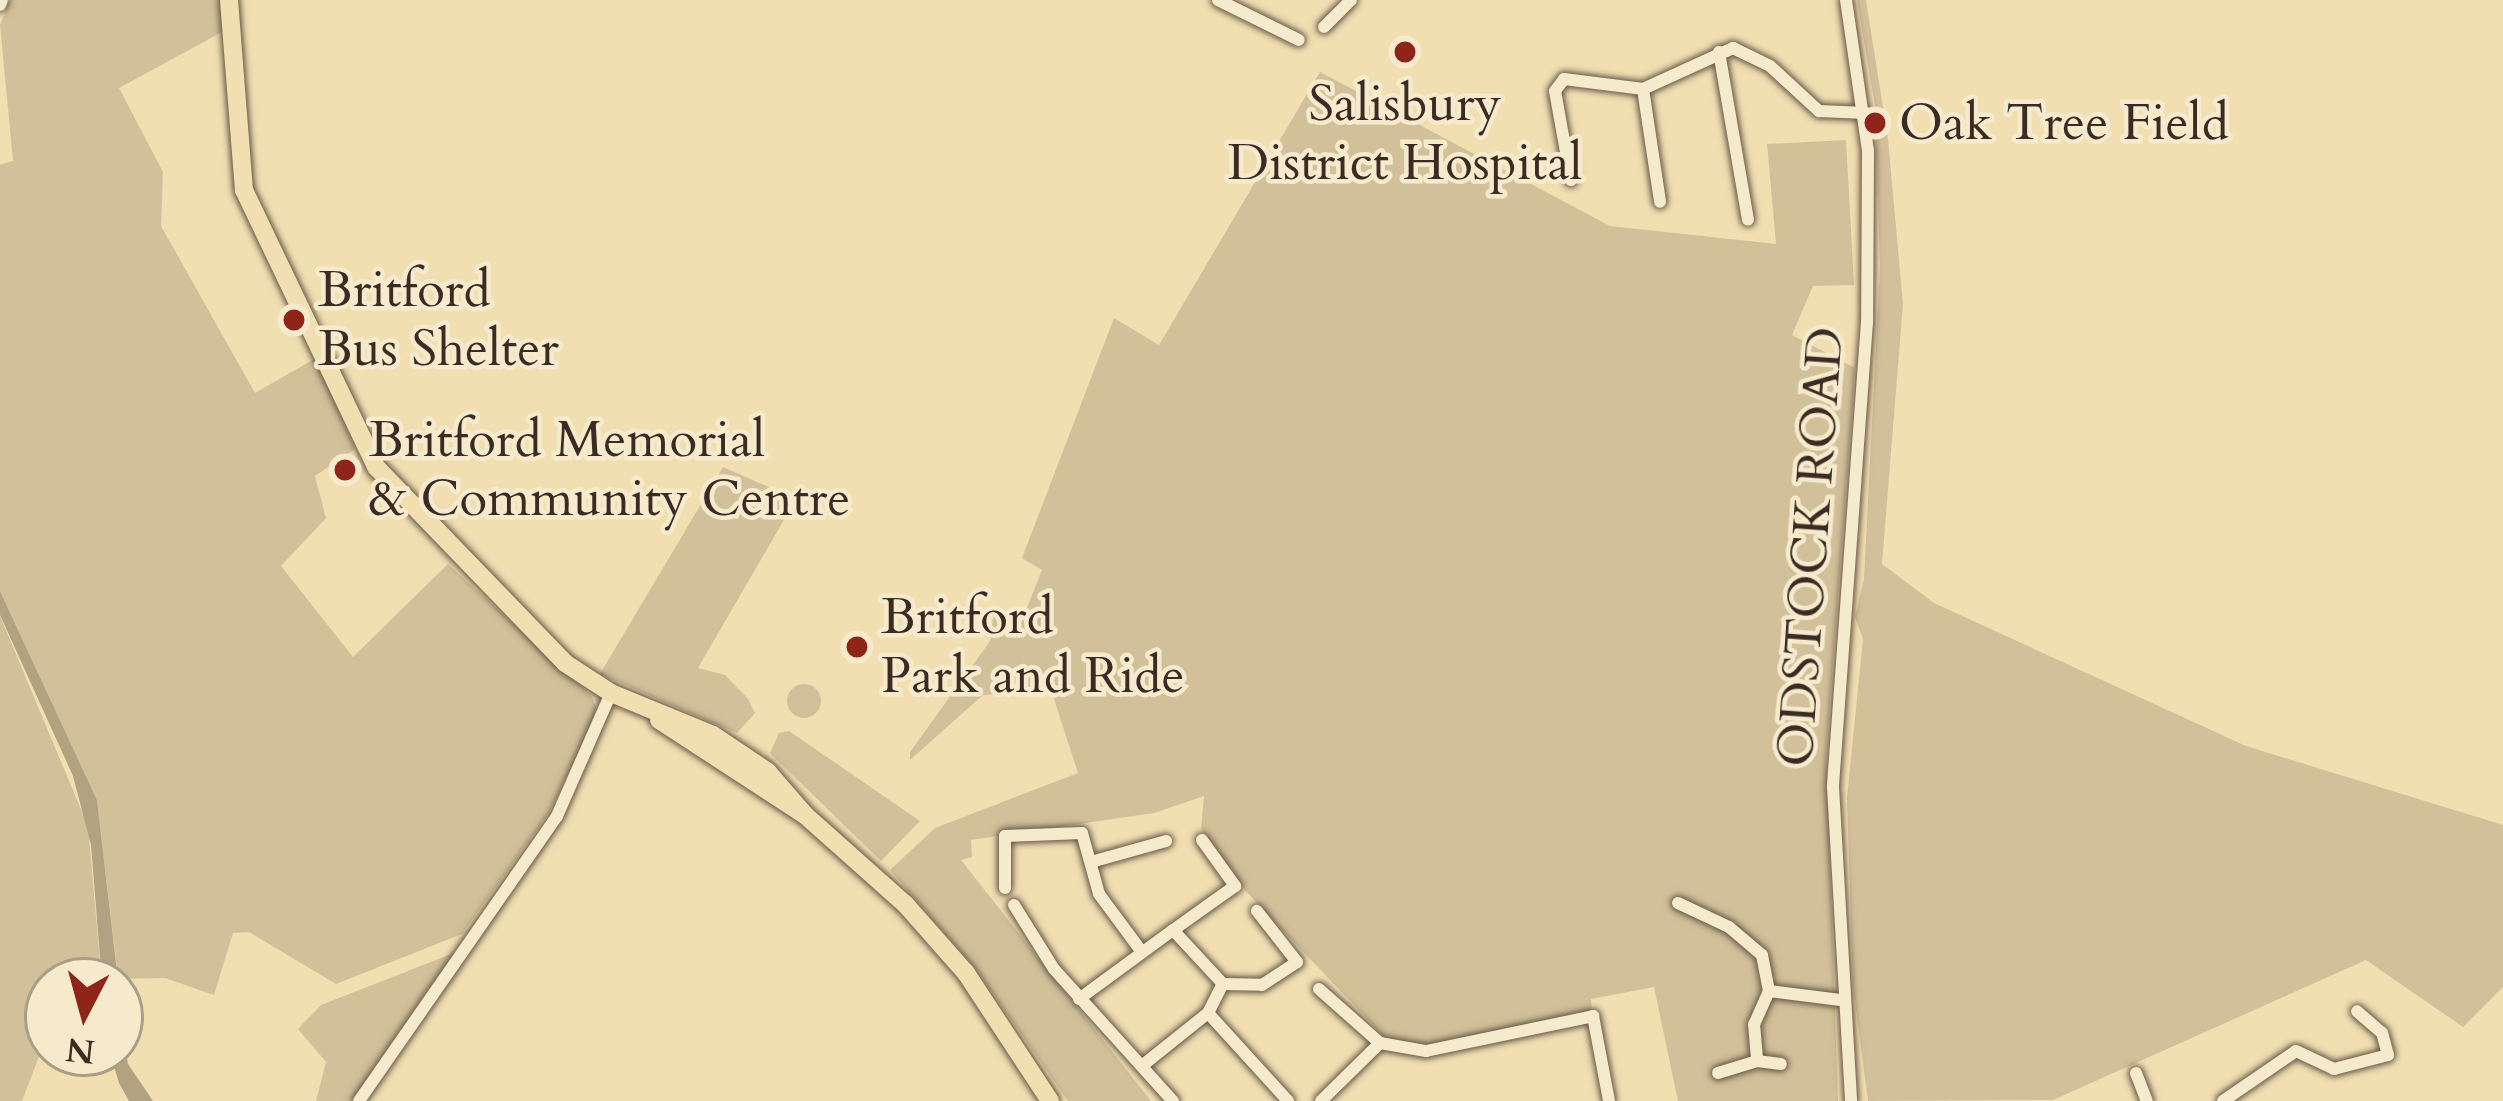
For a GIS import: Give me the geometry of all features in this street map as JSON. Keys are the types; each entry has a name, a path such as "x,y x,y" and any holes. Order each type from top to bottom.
{"highway":[{"path":"229,0 244,190 363,446 393,489 525,625 611,693 805,814 952,955 1050,1101"}],"street":[{"path":"1218,0 1299,40"},
{"path":"1324,27 1351,0"},
{"name":"ODSTOCK ROAD","path":"1846,0 1866,113 1868,322 1833,787 1840,1000 1851,1101"},
{"path":"1570,180 1555,86 1568,78 1643,89 1719,52 1753,54 1819,111 1866,113"},
{"path":"1719,52 1748,220"},
{"path":"1643,89 1660,202"},
{"path":"359,1101 557,816 611,693"},
{"path":"1005,888 1005,836 1082,833 1099,894 1139,948"},
{"path":"1079,999 1139,948 1240,891 1202,840"},
{"path":"1091,862 1166,841"},
{"path":"1014,905 1125,1056 1143,1065 1173,1101"},
{"path":"1683,906 1762,955 1769,991 1754,1024 1757,1061"},
{"path":"1172,930 1222,985 1262,985 1297,964 1257,911"},
{"path":"1143,1065 1208,1013 1222,985"},
{"path":"1319,989 1381,1043 1426,1052 1593,1016 1610,1101"},
{"path":"1769,991 1840,1000"},
{"path":"2357,1011 2382,1034 2388,1055"},
{"path":"1208,1013 1288,1101"},
{"path":"1321,1101 1381,1043"},
{"path":"2223,1101 2296,1051 2334,1069 2405,1052"},
{"path":"1718,1073 1757,1061 1781,1064"},
{"path":"2136,1072 2147,1101"}],"shaded area":[{"path":"10,0 223,0 224,31 119,88 163,172 161,226 255,393 316,358 355,449 315,476 326,518 281,566 353,657 448,564 591,695 597,709 549,812 462,934 336,984 249,932 233,933 214,995 165,978 144,978 144,957 115,957 97,800 0,591 0,165 13,161 0,25"},
{"path":"1857,0 1866,0 1888,139 1903,304 1882,564 1934,603 2246,746 2503,825 2503,987 2463,1027 2366,960 2053,1100 1868,1101 1853,987 1847,798 1863,639 1855,617 1864,579 1880,267 1875,106"},
{"path":"1320,72 1610,226 1776,244 1767,144 1846,140 1854,285 1813,286 1792,335 1855,368 1826,755 1838,1101 1678,1101 1654,987 1591,999 1592,1012 1423,1047 1389,1042 1221,865 1201,829 1204,796 1154,813 971,840 972,857 961,860 1151,1101 1068,1101 976,969 890,870 935,828 1078,773 1051,690 983,695 910,760 910,752 990,641 994,611 1020,625 1042,570 1022,558 1114,318 1159,345"},
{"path":"723,467 796,499 698,668 725,675 748,699 755,713 737,733 600,674"},
{"path":"0,591 97,800 115,957 100,957 91,845 73,776 0,615"},
{"path":"0,616 88,826 100,957 24,957 24,1077 31,1077 22,1101 0,1101"},
{"path":"804,684 816,689 821,701 816,713 804,718 792,713 787,701 792,689"},
{"path":"789,731 920,821 881,861 770,753 779,733"},
{"path":"464,949 353,1101 316,1101 326,1062 298,1029 321,1005"},
{"path":"117,1077 137,1077 153,1101 129,1101"}],"place":[{"name":"Salisbury District Hospital","path":"1405,52"},
{"name":"Oak Tree Field","path":"1875,123"},
{"name":"Britford Bus Shelter","path":"294,320"},
{"name":"Britford Memorial & Community Centre","path":"345,470"},
{"name":"Britford Park and Ride","path":"857,647"}]}
